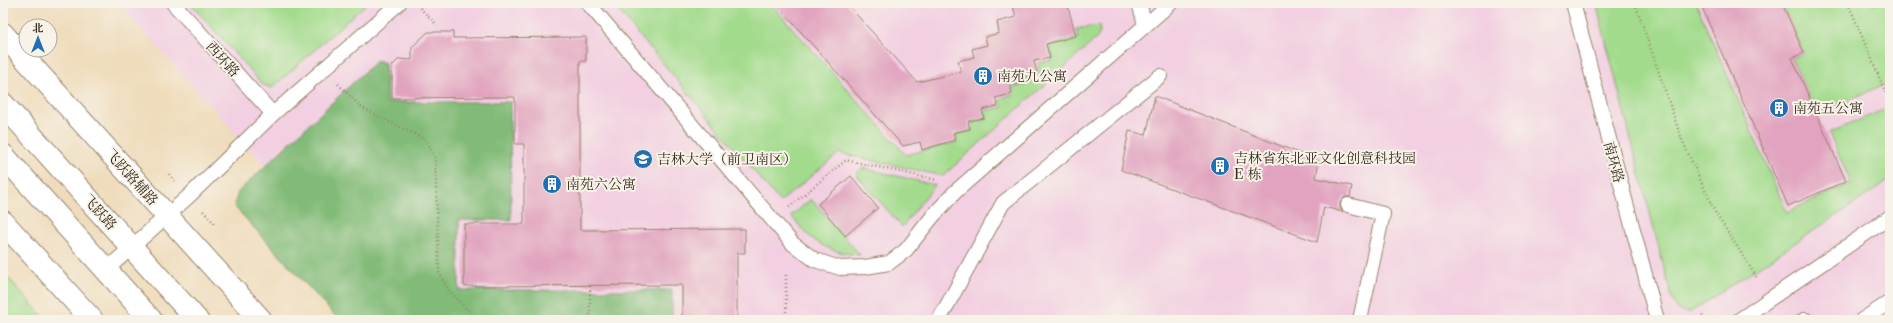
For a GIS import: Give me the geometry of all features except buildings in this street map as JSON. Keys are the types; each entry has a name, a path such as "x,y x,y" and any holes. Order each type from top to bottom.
{"street":[{"name":"飞跃路辅路","path":"3,34 260,320"},
{"name":"飞跃路","path":"3,104 197,320"},
{"path":"3,155 151,320"},
{"path":"3,222 92,320"}],"lane":[{"name":"西环路","path":"173,3 273,114"},
{"path":"106,270 167,216 273,114 399,3"},
{"path":"588,3 792,244 815,260 840,268 865,267 889,263 906,250 933,216 955,192 1171,3"},
{"path":"1140,3 1146,25"},
{"name":"南环路","path":"1573,3 1658,320"},
{"path":"939,320 1003,203 1160,76"},
{"path":"1348,205 1383,214 1383,239 1360,320"},
{"path":"1739,320 1890,218"},
{"path":"1862,320 1890,302"}],"path":[{"path":"416,3 437,25"},
{"path":"1635,3 1682,140 1715,212 1756,278"},
{"path":"1848,3 1890,103"},
{"path":"323,70 362,108 426,140 435,158 439,272 448,290 477,320"},
{"path":"773,221 846,160 938,180"},
{"path":"786,275 786,320"},
{"path":"590,286 590,320"},
{"path":"1701,320 1703,314"}],"shaded area":[{"path":"118,3 1890,3 1890,320 409,320 244,143"}],"green space":[{"path":"190,3 367,3 272,88 263,85"},
{"path":"612,3 770,3 906,155 957,142 956,134 973,130 972,122 987,119 985,111 1002,107 1000,99 1014,94 1012,88 1028,84 1026,76 1040,73 1038,63 1053,60 1049,46 1078,38 1076,29 1099,26 1100,32 1097,38 943,176 839,153 780,202"},
{"path":"1596,3 1696,3 1787,212 1851,183 1829,133 1890,107 1890,180 1689,313 1679,311 1672,299"},
{"path":"1782,3 1890,3 1890,82 1816,114 1792,58 1804,53"},
{"path":"377,60 385,63 387,102 510,102 511,220 459,220 459,290 672,290 672,320 339,320 234,206 238,192"},
{"path":"863,168 935,185 902,227 856,174"},
{"path":"810,200 813,201 860,255 848,254 829,248 813,239 806,233 791,216"},
{"path":"3,272 46,320 3,320"}],"place":[{"name":"南苑九公寓","path":"983,76"},
{"name":"南苑五公寓","path":"1779,108"},
{"name":"吉林大学（前卫南区）","path":"643,159"},
{"name":"吉林省东北亚文化创意科技园 E 栋","path":"1220,166"},
{"name":"南苑六公寓","path":"552,184"}]}
